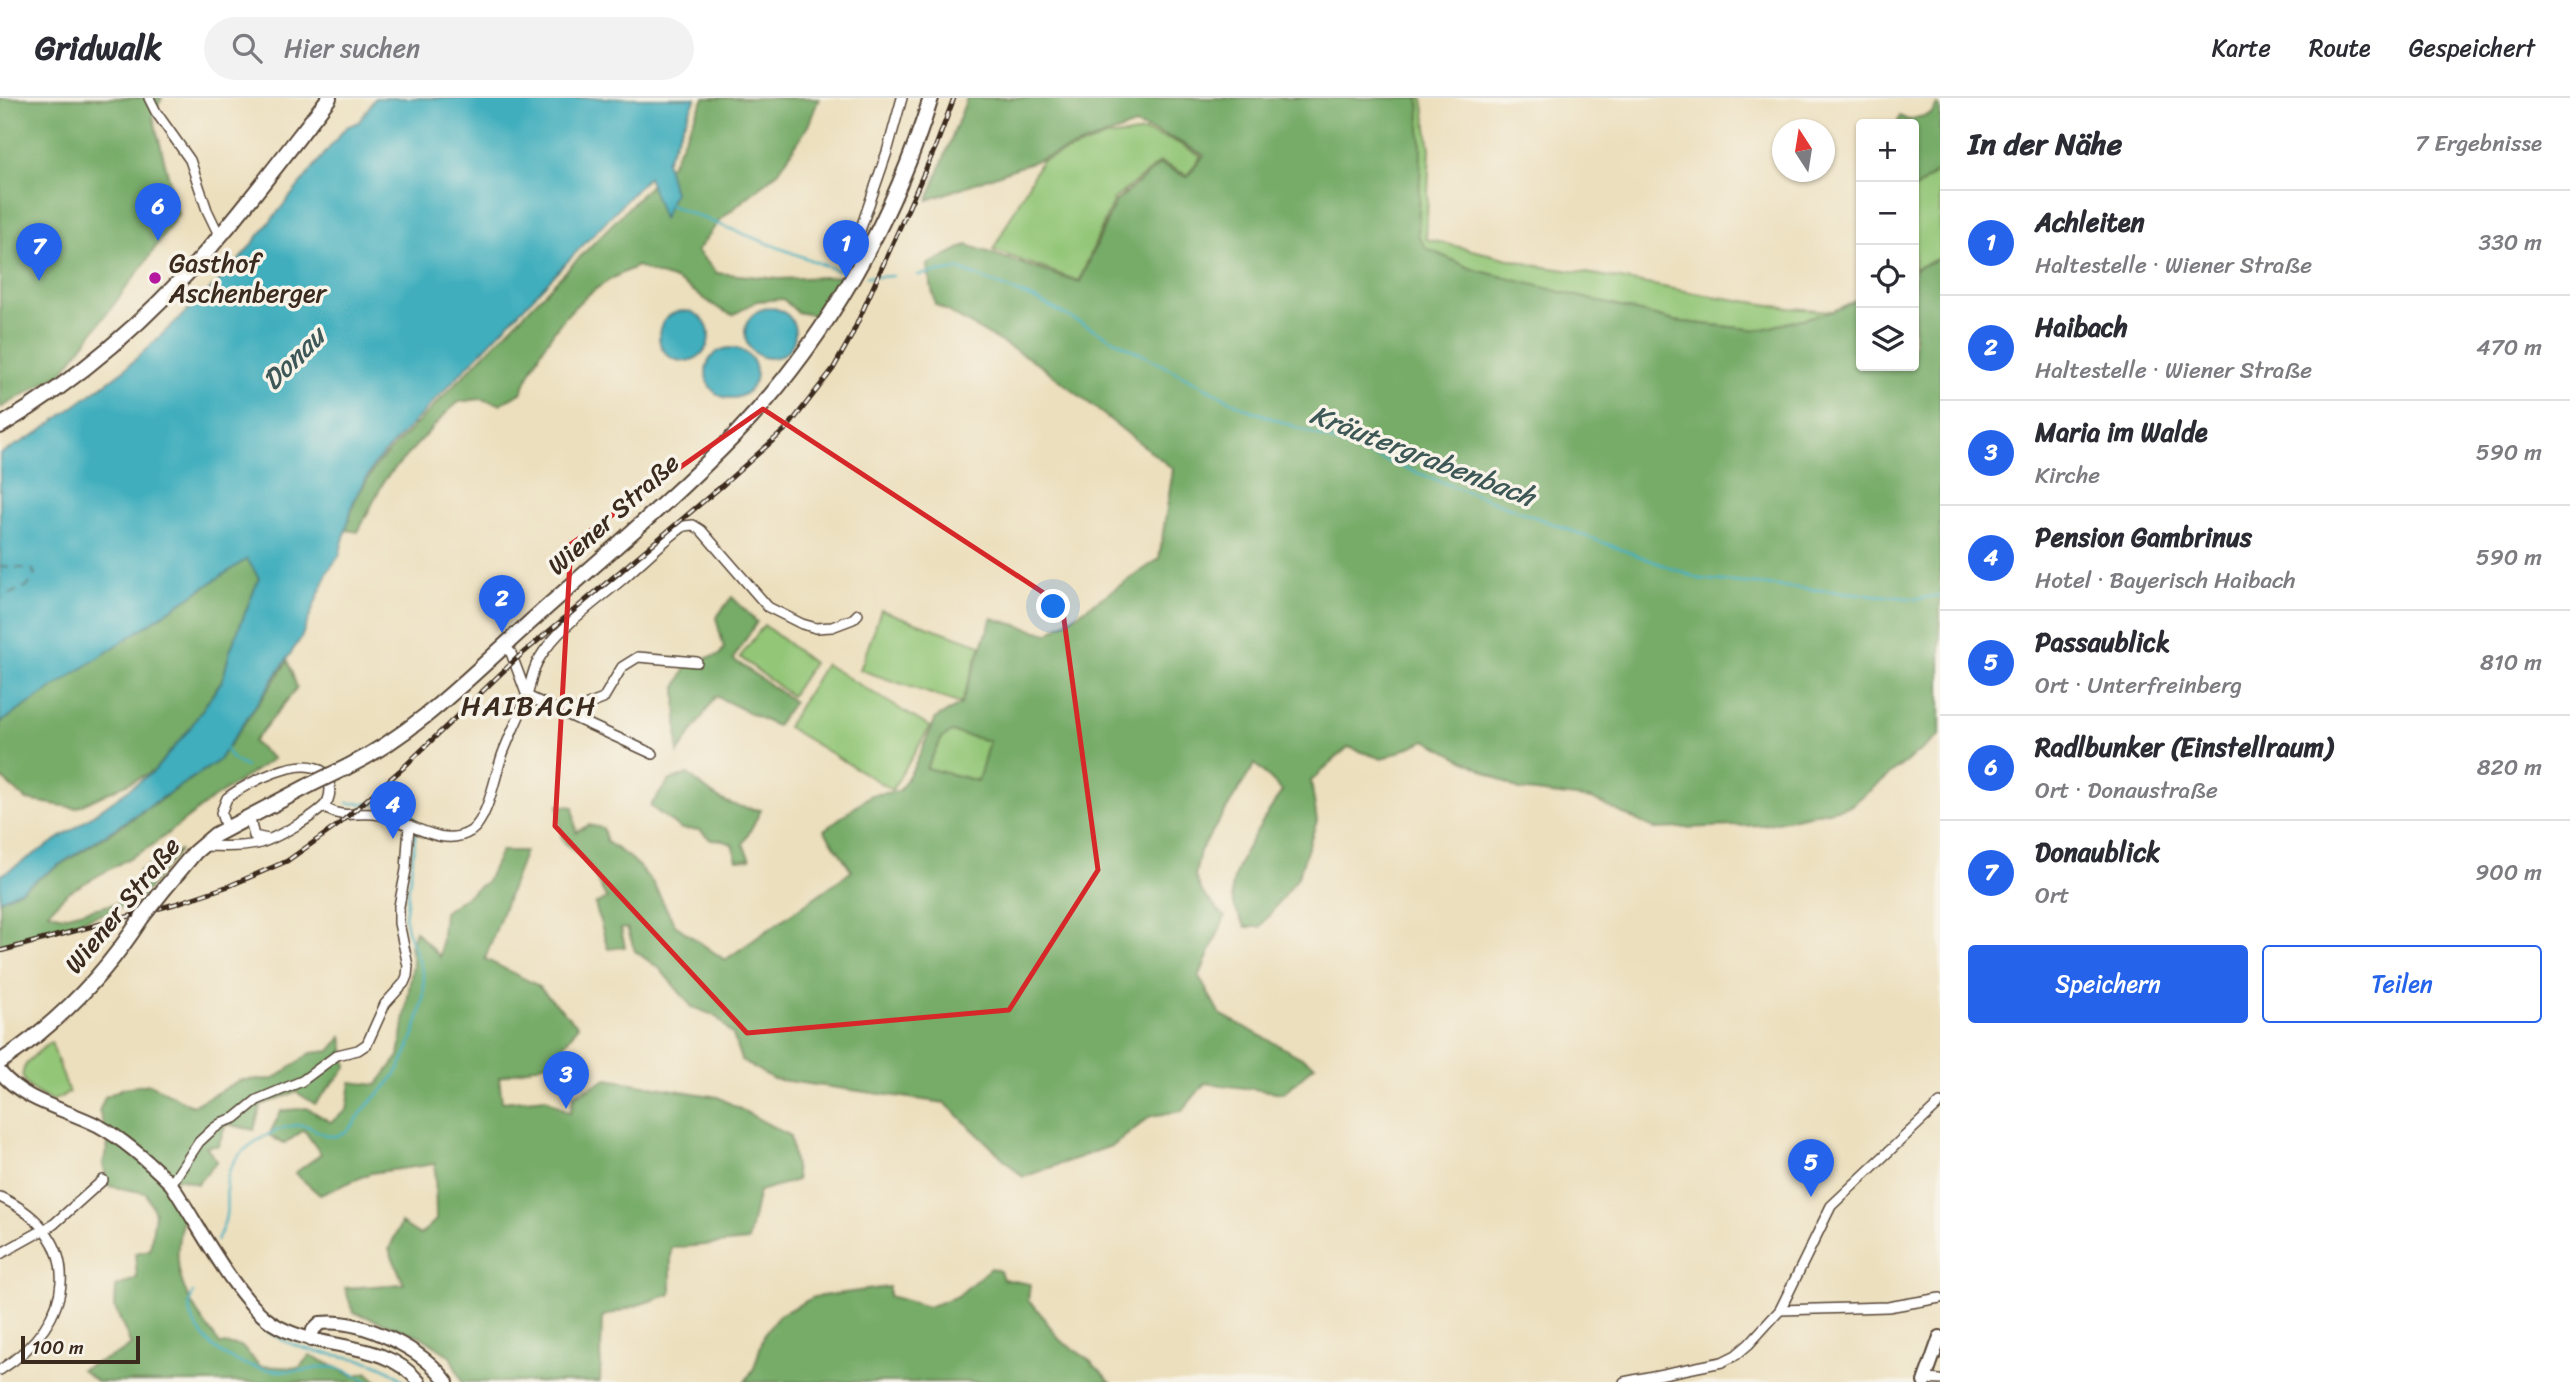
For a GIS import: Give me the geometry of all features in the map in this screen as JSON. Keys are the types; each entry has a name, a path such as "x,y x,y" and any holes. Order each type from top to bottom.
{"main road":[{"path":"0,426 84,370 153,309 220,237 329,98"},
{"name":"Wiener Straße","path":"0,1062 54,1020 94,982 142,917 201,846 226,828 373,754 401,735 668,500 736,433 793,368 831,314 862,263 900,186 931,98"},
{"path":"0,1072 26,1095 87,1121 118,1138 141,1155 171,1184 213,1250 262,1315 311,1340 364,1350 389,1358 409,1371 419,1382"},
{"path":"311,1340 313,1330 320,1323 362,1326 418,1356 447,1382"},
{"path":"1924,1380 1940,1336"}],"street":[{"path":"149,98 190,160 220,237"},
{"path":"862,263 852,254 887,152 902,98"},
{"path":"324,807 342,816 379,814 435,836 456,836 474,829 484,814 503,754 527,696 531,674 552,642 684,526 693,525 701,530 768,607 816,628 832,627 853,619 858,614"},
{"path":"504,645 511,653 527,696 653,754"},
{"path":"568,713 603,699 622,667 638,657 697,662"},
{"path":"201,846 243,846 270,839 324,807 330,792 326,774 315,768 293,767 272,773 227,798 221,813 226,828"},
{"path":"249,817 254,835 270,839"},
{"path":"171,1184 192,1151 213,1129 243,1112 257,1100 302,1081 337,1055 358,1050 366,1044 385,1004 407,976 399,906 412,826"},
{"path":"1624,1382 1678,1373 1736,1356 1762,1332 1780,1310 1831,1206 1940,1103"},
{"path":"0,1254 54,1224 103,1180"},
{"path":"0,1197 25,1210 53,1245 59,1261 61,1285 55,1312 30,1348 0,1370"},
{"path":"1780,1310 1888,1307 1940,1298"},
{"path":"1924,1380 1940,1380"}],"highlighted area":[{"path":"763,409 1062,605 1098,870 1009,1010 747,1033 555,826 571,544"}],"green space":[{"path":"0,98 162,98 153,116 178,214 145,263 62,373 0,408"},
{"path":"704,98 819,98 808,126 779,171 720,220 697,251 717,273 779,279 846,276 822,317 797,312 783,299 757,301 733,315 683,284 638,266 597,288 566,316 541,351 521,393 500,404 480,399 459,402 447,412 385,479 358,532 346,530 355,500 377,464 672,163"},
{"path":"967,98 1419,98 1421,155 1418,235 1426,248 1472,269 1675,321 1759,330 1833,311 1856,300 1856,371 1919,371 1919,267 1940,258 1940,735 1850,806 1763,825 1655,829 1592,799 1519,790 1426,740 1382,759 1348,747 1311,781 1317,821 1298,877 1260,927 1246,927 1234,906 1232,886 1242,858 1282,791 1255,764 1200,851 1195,876 1203,894 1225,917 1199,977 1220,1014 1315,1065 1284,1093 1205,1083 1182,1111 1151,1116 1114,1145 1023,1177 945,1103 773,1079 741,1060 733,1035 716,1016 692,1007 660,969 635,951 627,928 621,929 625,947 608,949 595,904 607,899 589,865 562,840 558,805 573,807 576,832 589,825 603,828 607,842 633,860 653,883 675,925 725,960 852,871 824,830 871,795 899,791 914,767 936,718 961,704 992,618 1048,634 1159,559 1173,469 1039,364 935,304 927,265 967,245 1080,283 1115,202 1160,164 1187,177 1204,155 1174,139 1135,125 928,200","holes":["952,732 989,741 978,781 926,768 942,738"]},
{"path":"1419,98 1423,98 1430,149 1426,239 1538,266 1790,308 1833,311 1759,330 1675,321 1472,269 1425,248 1418,235 1421,155"},
{"path":"1937,105 1940,107 1940,169 1919,186 1919,119 1912,119 1931,114"},
{"path":"1145,132 1174,141 1201,156 1187,175 1160,162 1114,199 1079,281 993,250 1041,161 1106,137"},
{"path":"1940,169 1940,258 1919,267 1919,245 1919,186"},
{"path":"248,558 259,578 230,651 223,678 188,731 154,771 76,808 27,800 0,777 0,723"},
{"path":"732,597 757,622 733,659 794,702 776,726 716,696 678,753 676,688 689,662 719,655 724,648 716,618"},
{"path":"881,610 981,645 961,704 860,670"},
{"path":"764,625 813,663 791,696 740,657"},
{"path":"288,661 297,688 253,742 273,759 211,800 153,845 67,893 48,912 63,916 135,899 139,871 180,850 137,903 0,946 0,900 19,891 120,827 218,761"},
{"path":"825,664 930,727 892,790 787,727"},
{"path":"952,731 989,741 979,781 925,768 942,738"},
{"path":"688,774 721,800 761,810 743,844 750,859 737,860 732,844 711,840 700,830 681,829 650,806 669,781"},
{"path":"501,851 525,851 485,959 537,985 578,1026 551,1062 499,1077 502,1102 546,1098 570,1113 574,1095 607,1079 718,1097 790,1136 797,1180 759,1191 748,1241 671,1248 671,1294 602,1317 600,1382 462,1382 450,1356 420,1336 353,1312 345,1288 404,1284 389,1249 401,1223 420,1235 436,1220 435,1164 371,1173 320,1195 295,1173 321,1154 304,1130 284,1144 269,1135 281,1111 307,1108 331,1122 347,1110 351,1082 377,1085 399,1056 413,963 410,946 415,931 440,957 444,912 487,881"},
{"path":"342,1037 347,1067 315,1104 296,1092 261,1105 254,1130 226,1124 218,1146 206,1146 217,1161 197,1184 179,1178 166,1182 185,1212 178,1251 178,1268 182,1283 197,1312 220,1344 241,1346 260,1366 299,1368 310,1355 354,1376 367,1372 378,1382 97,1382 81,1369 120,1353 131,1345 115,1308 116,1287 137,1278 135,1253 150,1250 155,1213 146,1193 108,1186 103,1163 109,1141 99,1111 105,1097 123,1088 150,1084 192,1106 241,1080 274,1079 311,1053 330,1051"},
{"path":"51,1042 69,1093 52,1101 29,1087 23,1073 31,1059"},
{"path":"990,1268 1000,1271 1003,1279 1030,1284 1028,1301 1034,1305 1060,1340 1088,1359 1111,1382 745,1382 754,1368 764,1335 779,1315 814,1297 889,1287 889,1296 928,1307 958,1296"}],"water":[{"name":"Donau","path":"375,98 696,98 666,161 674,193 663,219 648,177 375,463 354,500 339,556 328,571 301,638 218,761 19,891 0,900 0,876 72,830 154,771 188,731 223,679 230,651 259,578 247,559 0,723 0,454 38,433 124,370 232,269 346,127 359,122"},
{"path":"770,308 788,315 795,333 788,351 770,358 752,351 745,333 752,315"},
{"path":"684,311 702,318 709,336 702,354 684,361 666,354 659,336 666,318"},
{"path":"731,348 749,355 756,373 749,391 731,398 713,391 706,373 713,355"}],"waterway":[{"name":"Kräutergrabenbach","path":"669,205 839,271"},
{"name":"Kräutergrabenbach","path":"918,275 959,269 1037,300 1245,408 1700,579 1918,599 1940,595"},
{"name":"Kräutergrabenbach","path":"867,277 893,276"},
{"name":"HAIBACH","path":"226,750 233,760 246,767"},
{"name":"HAIBACH","path":"217,1240 225,1218 228,1175 238,1156 266,1136 288,1127 307,1126 332,1136 346,1131 395,1075 419,1018 424,994 423,975 408,935 405,918 417,822 412,815 396,807 347,803"},
{"name":"HAIBACH","path":"206,1253 212,1268"},
{"name":"HAIBACH","path":"193,1293 190,1313 194,1322 209,1343 230,1358 269,1370 339,1368 368,1382"},
{"path":"255,1323 290,1344 369,1362 381,1366 404,1382"}],"ferry route":[{"path":"0,566 32,569 35,574 28,586 0,598"}],"railway":[{"path":"0,951 175,904 229,886 287,861 338,825 404,767 516,659 788,427 833,369 851,337 936,146 954,98"}],"place":[{"name":"Radlbunker (Einstellraum)","path":"158,241"},
{"name":"Gasthof Aschenberger","path":"155,278"},
{"name":"Achleiten","path":"846,278"},
{"name":"Donaublick","path":"39,281"},
{"name":"Haibach","path":"502,633"},
{"name":"Pension Gambrinus","path":"393,839"},
{"name":"Maria im Walde","path":"566,1109"},
{"name":"Passaublick","path":"1811,1197"}],"district":[{"name":"HAIBACH","path":"529,705"}]}
